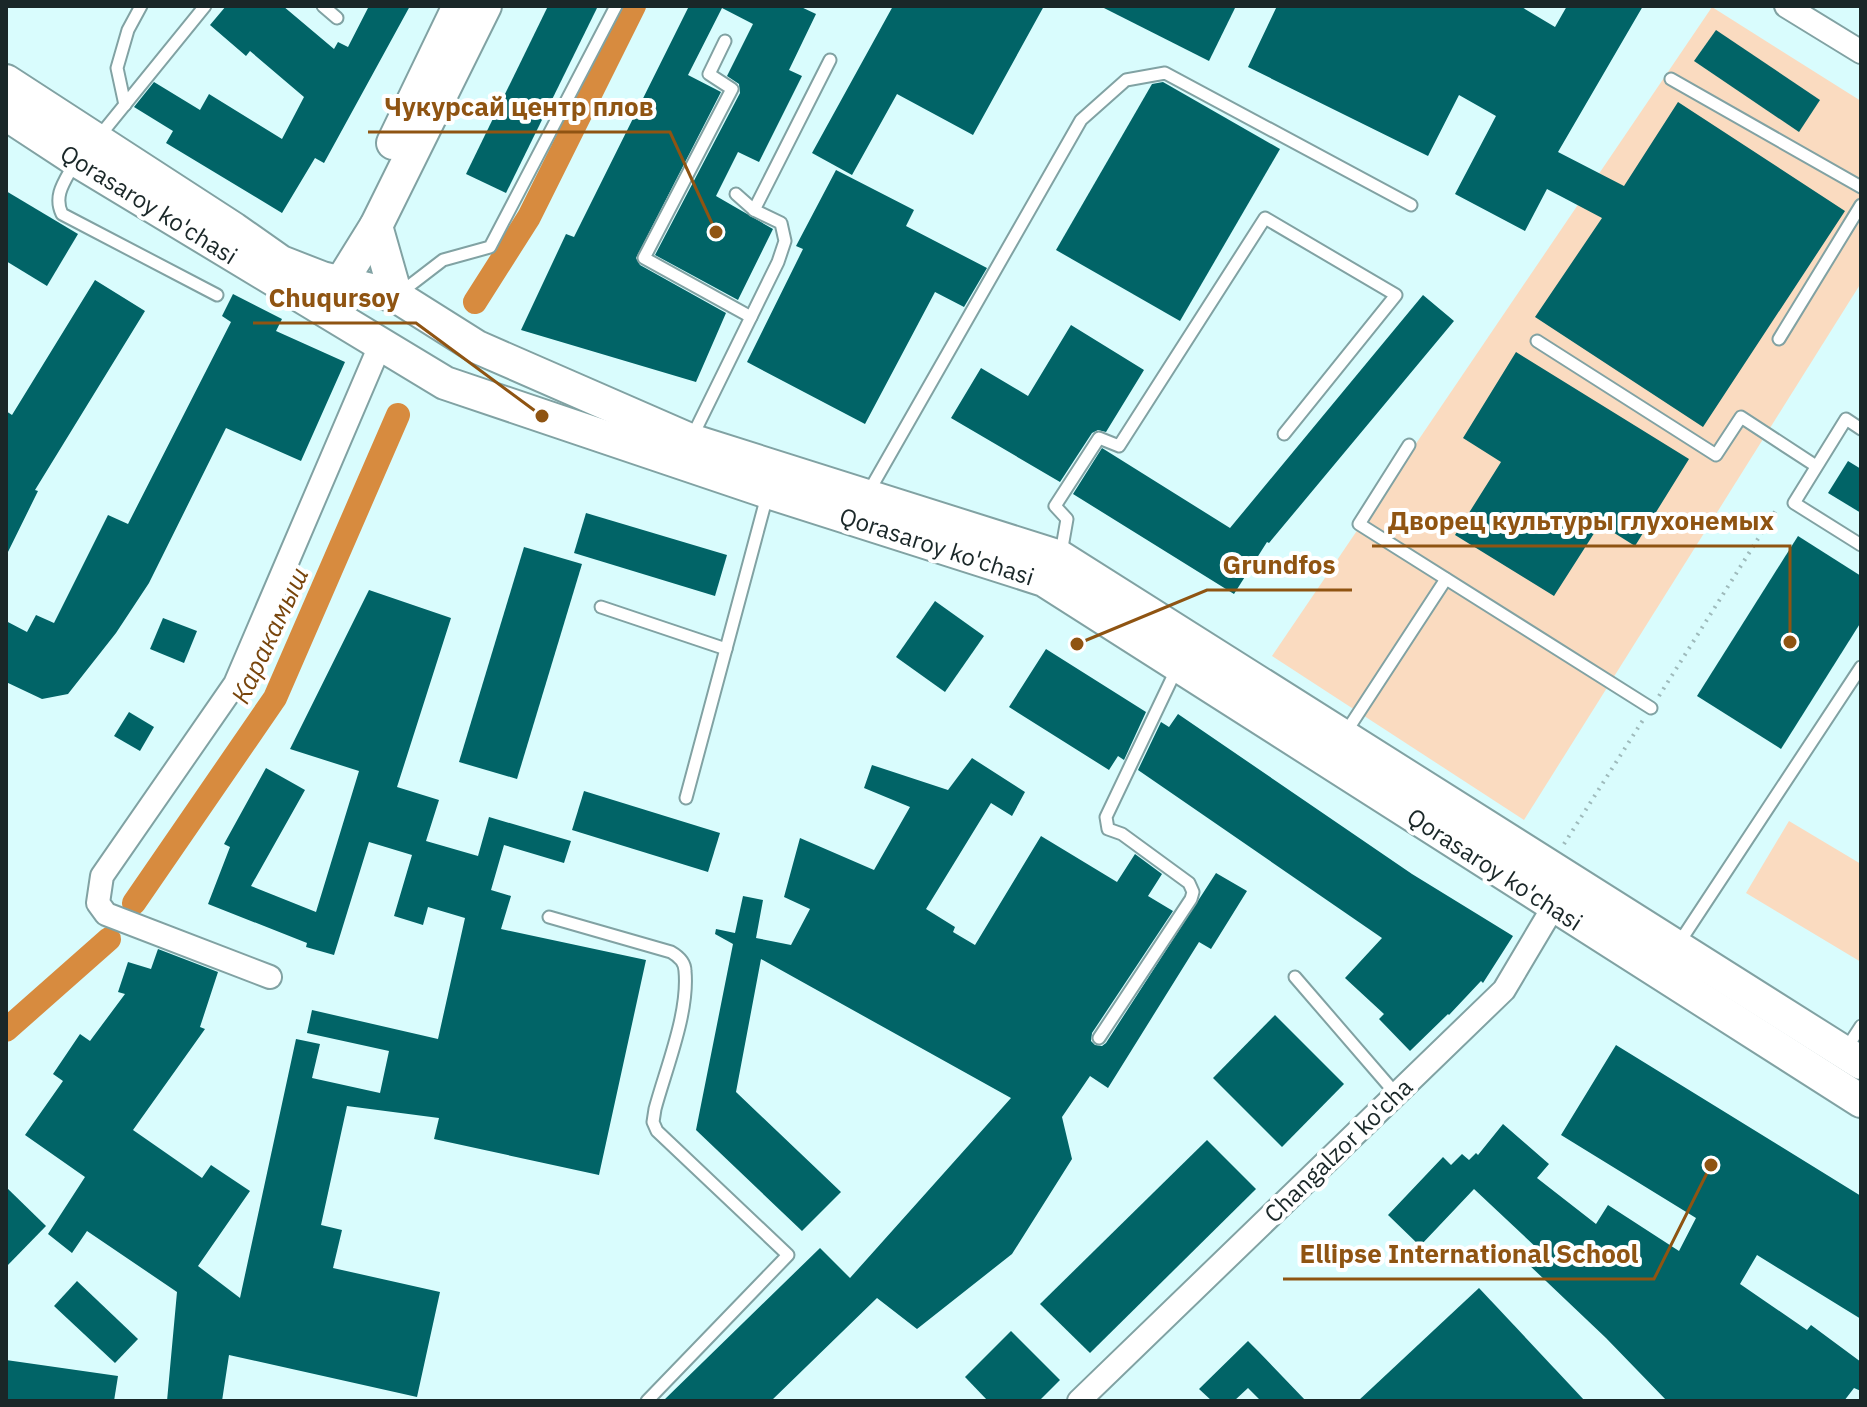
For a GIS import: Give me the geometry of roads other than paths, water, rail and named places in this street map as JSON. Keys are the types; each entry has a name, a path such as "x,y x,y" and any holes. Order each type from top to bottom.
{"main road":[{"path":"324,293 349,233 459,6"},
{"path":"324,293 376,226 485,6"},
{"name":"Qorasaroy ko'chasi","path":"6,81 86,150"},
{"name":"Qorasaroy ko'chasi","path":"6,114 86,150 324,293 389,348 445,383 768,492 862,508 1060,557 1560,873 1668,960 1861,1101"},
{"path":"376,226 396,296"},
{"name":"Qorasaroy ko'chasi","path":"324,293 396,296 477,347 690,440 1044,580 1553,906 1855,1047"}],"street":[{"path":"1786,6 1861,52"},
{"path":"270,977 106,914 98,903 99,888 102,876 235,684 389,348"},
{"name":"Changalzor ko'cha","path":"1079,1401 1504,990 1553,906 1560,873"}],"lane":[{"path":"125,105 117,68 128,30 141,6"},
{"path":"205,6 86,150 59,190 58,204 62,214 217,295"},
{"path":"323,6 337,18"},
{"path":"396,296 443,260 490,247 616,6"},
{"path":"725,41 709,74 732,89 644,258 751,317"},
{"path":"754,210 830,60"},
{"path":"862,508 1081,120 1126,80 1165,73 1411,205"},
{"path":"1671,79 1861,187"},
{"path":"690,440 785,241 781,223 754,210 736,194"},
{"path":"1779,339 1861,205"},
{"path":"1060,557 1067,519 1055,506 1099,438 1119,446 1265,218 1396,295 1284,434"},
{"path":"1537,341 1716,455 1741,417 1816,466"},
{"path":"1861,429 1846,419 1794,503 1861,545"},
{"path":"1409,445 1359,524 1651,708"},
{"path":"686,798 768,492"},
{"path":"1343,736 1446,579"},
{"path":"601,607 726,649"},
{"path":"1099,1038 1193,892 1189,883 1122,834 1108,829 1106,817 1178,665"},
{"path":"1668,960 1861,667"},
{"path":"549,917 671,952 683,963 685,994 653,1122 657,1131 788,1255 647,1401"},
{"path":"1295,977 1396,1094"}],"waterway":[{"name":"Каракамыш","path":"475,302 529,217 634,6"},
{"name":"Каракамыш","path":"134,903 275,698 398,415"},
{"name":"Каракамыш","path":"6,1030 109,939"}],"place":[{"name":"Чукурсай центр плов","path":"716,232"},
{"name":"Chuqursoy","path":"542,416"},
{"name":"Дворец культуры глухонемых","path":"1790,642"},
{"name":"Grundfos","path":"1077,644"},
{"name":"Ellipse International School","path":"1711,1165"}]}
